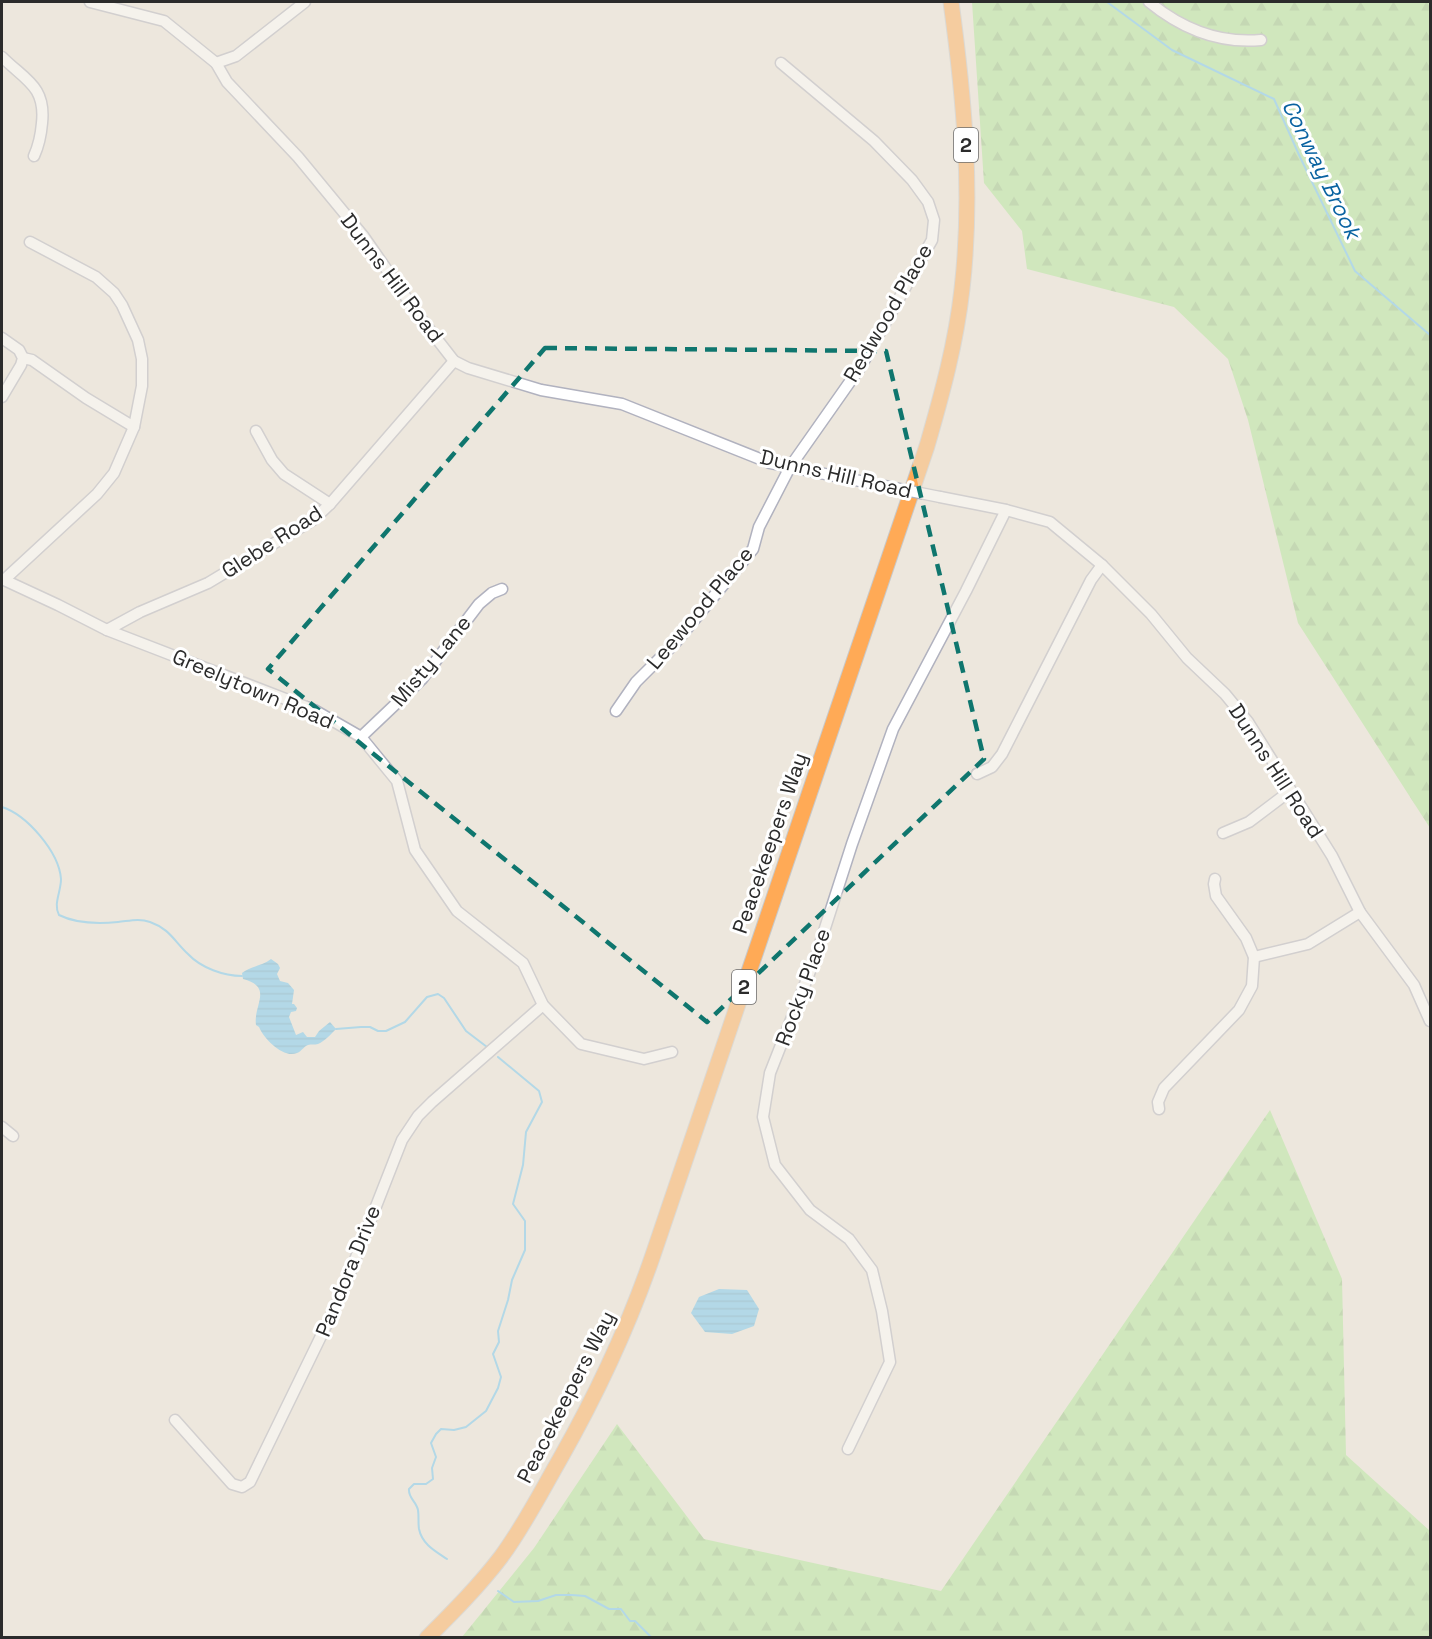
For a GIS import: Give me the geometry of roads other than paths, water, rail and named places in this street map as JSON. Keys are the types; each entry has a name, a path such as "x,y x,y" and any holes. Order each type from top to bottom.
{"highway":[{"name":"Peacekeepers Way","path":"427,1638 473,1591 501,1556 523,1523 592,1401 622,1337 653,1256 927,446 954,339 962,289 966,238 968,190 966,138 951,2"}],"street":[{"name":"Dunns Hill Road","path":"90,2 164,21 216,63 227,82 298,157 364,237 419,316 454,361 468,368 541,390 622,404 770,464 1006,510 1050,522 1102,565 1151,614 1187,658 1234,704 1261,742 1332,856 1360,912 1413,985 1431,1021"},
{"path":"216,63 236,56 305,2"},
{"path":"1149,2 1182,25 1211,37 1240,42 1261,40"},
{"path":"2,57 32,85 41,97 43,114 39,142 34,156"},
{"name":"Redwood Place","path":"781,63 874,141 912,180 928,202 934,220 932,240 861,366 790,467"},
{"path":"3,579 97,494 114,473 134,427 141,395 142,358 138,340 122,305 108,287 96,277 30,242"},
{"path":"2,338 19,350 23,358 36,363 134,427"},
{"path":"2,397 23,358"},
{"name":"Glebe Road","path":"107,630 140,612 208,583 313,520 330,504 454,361"},
{"path":"256,431 280,470 330,504"},
{"name":"Leewood Place","path":"616,711 636,682 675,643 753,549 759,527 790,467"},
{"name":"Rocky Place","path":"848,1449 890,1362 882,1311 872,1270 849,1239 810,1210 775,1165 764,1117 770,1073 816,956 852,844 893,729 1006,510"},
{"path":"977,774 992,766 1002,754 1091,580 1102,565"},
{"name":"Greelytown Road","path":"3,579 107,630 314,710 361,737 397,781 415,850 457,911 524,963 543,1005 581,1044 644,1059 672,1052"},
{"name":"Misty Lane","path":"361,737 422,679 479,604 492,593 502,589"},
{"path":"1223,833 1249,822 1290,791"},
{"path":"1159,1109 1158,1102 1164,1088 1244,1002 1254,977 1254,957 1246,938 1216,896 1215,879"},
{"path":"1254,957 1308,944 1360,912"},
{"name":"Pandora Drive","path":"175,1420 232,1484 242,1487 250,1482 339,1300 389,1169 406,1132 432,1102 543,1005"},
{"path":"2,1126 13,1136"}],"water":[{"path":"271,959 280,968 277,974 280,981 288,983 294,990 292,1004 297,1008 296,1011 291,1012 289,1017 296,1035 303,1032 307,1037 315,1037 330,1022 336,1029 321,1043 308,1045 297,1053 286,1053 270,1042 256,1025 260,992 252,982 243,979 242,973"},
{"path":"719,1289 747,1290 759,1309 754,1326 732,1334 705,1332 691,1313 699,1297"}],"waterway":[{"name":"Conway Brook","path":"1107,2 1172,50 1274,99 1355,271 1430,335"},
{"path":"2,807 12,811 31,826 54,857 61,879 57,902 59,915 88,923 138,920 150,922 167,932 199,963 220,973 242,976"},
{"path":"336,1029 370,1027 378,1031 386,1031 405,1022 427,997 438,994 444,998 466,1031 487,1047"},
{"path":"447,1559 423,1539 419,1529 418,1510 409,1489 414,1484 426,1484 433,1479 432,1468 436,1457 431,1443 436,1434 441,1429 454,1430 466,1427 486,1411 498,1388 501,1377 493,1354 499,1342 498,1331 512,1280 525,1250 525,1221 513,1204 523,1165 526,1132 542,1102 539,1091 498,1057"},
{"path":"498,1591 514,1602 538,1601 556,1595 585,1596 609,1609 621,1609 630,1621 635,1621 652,1638"}]}
